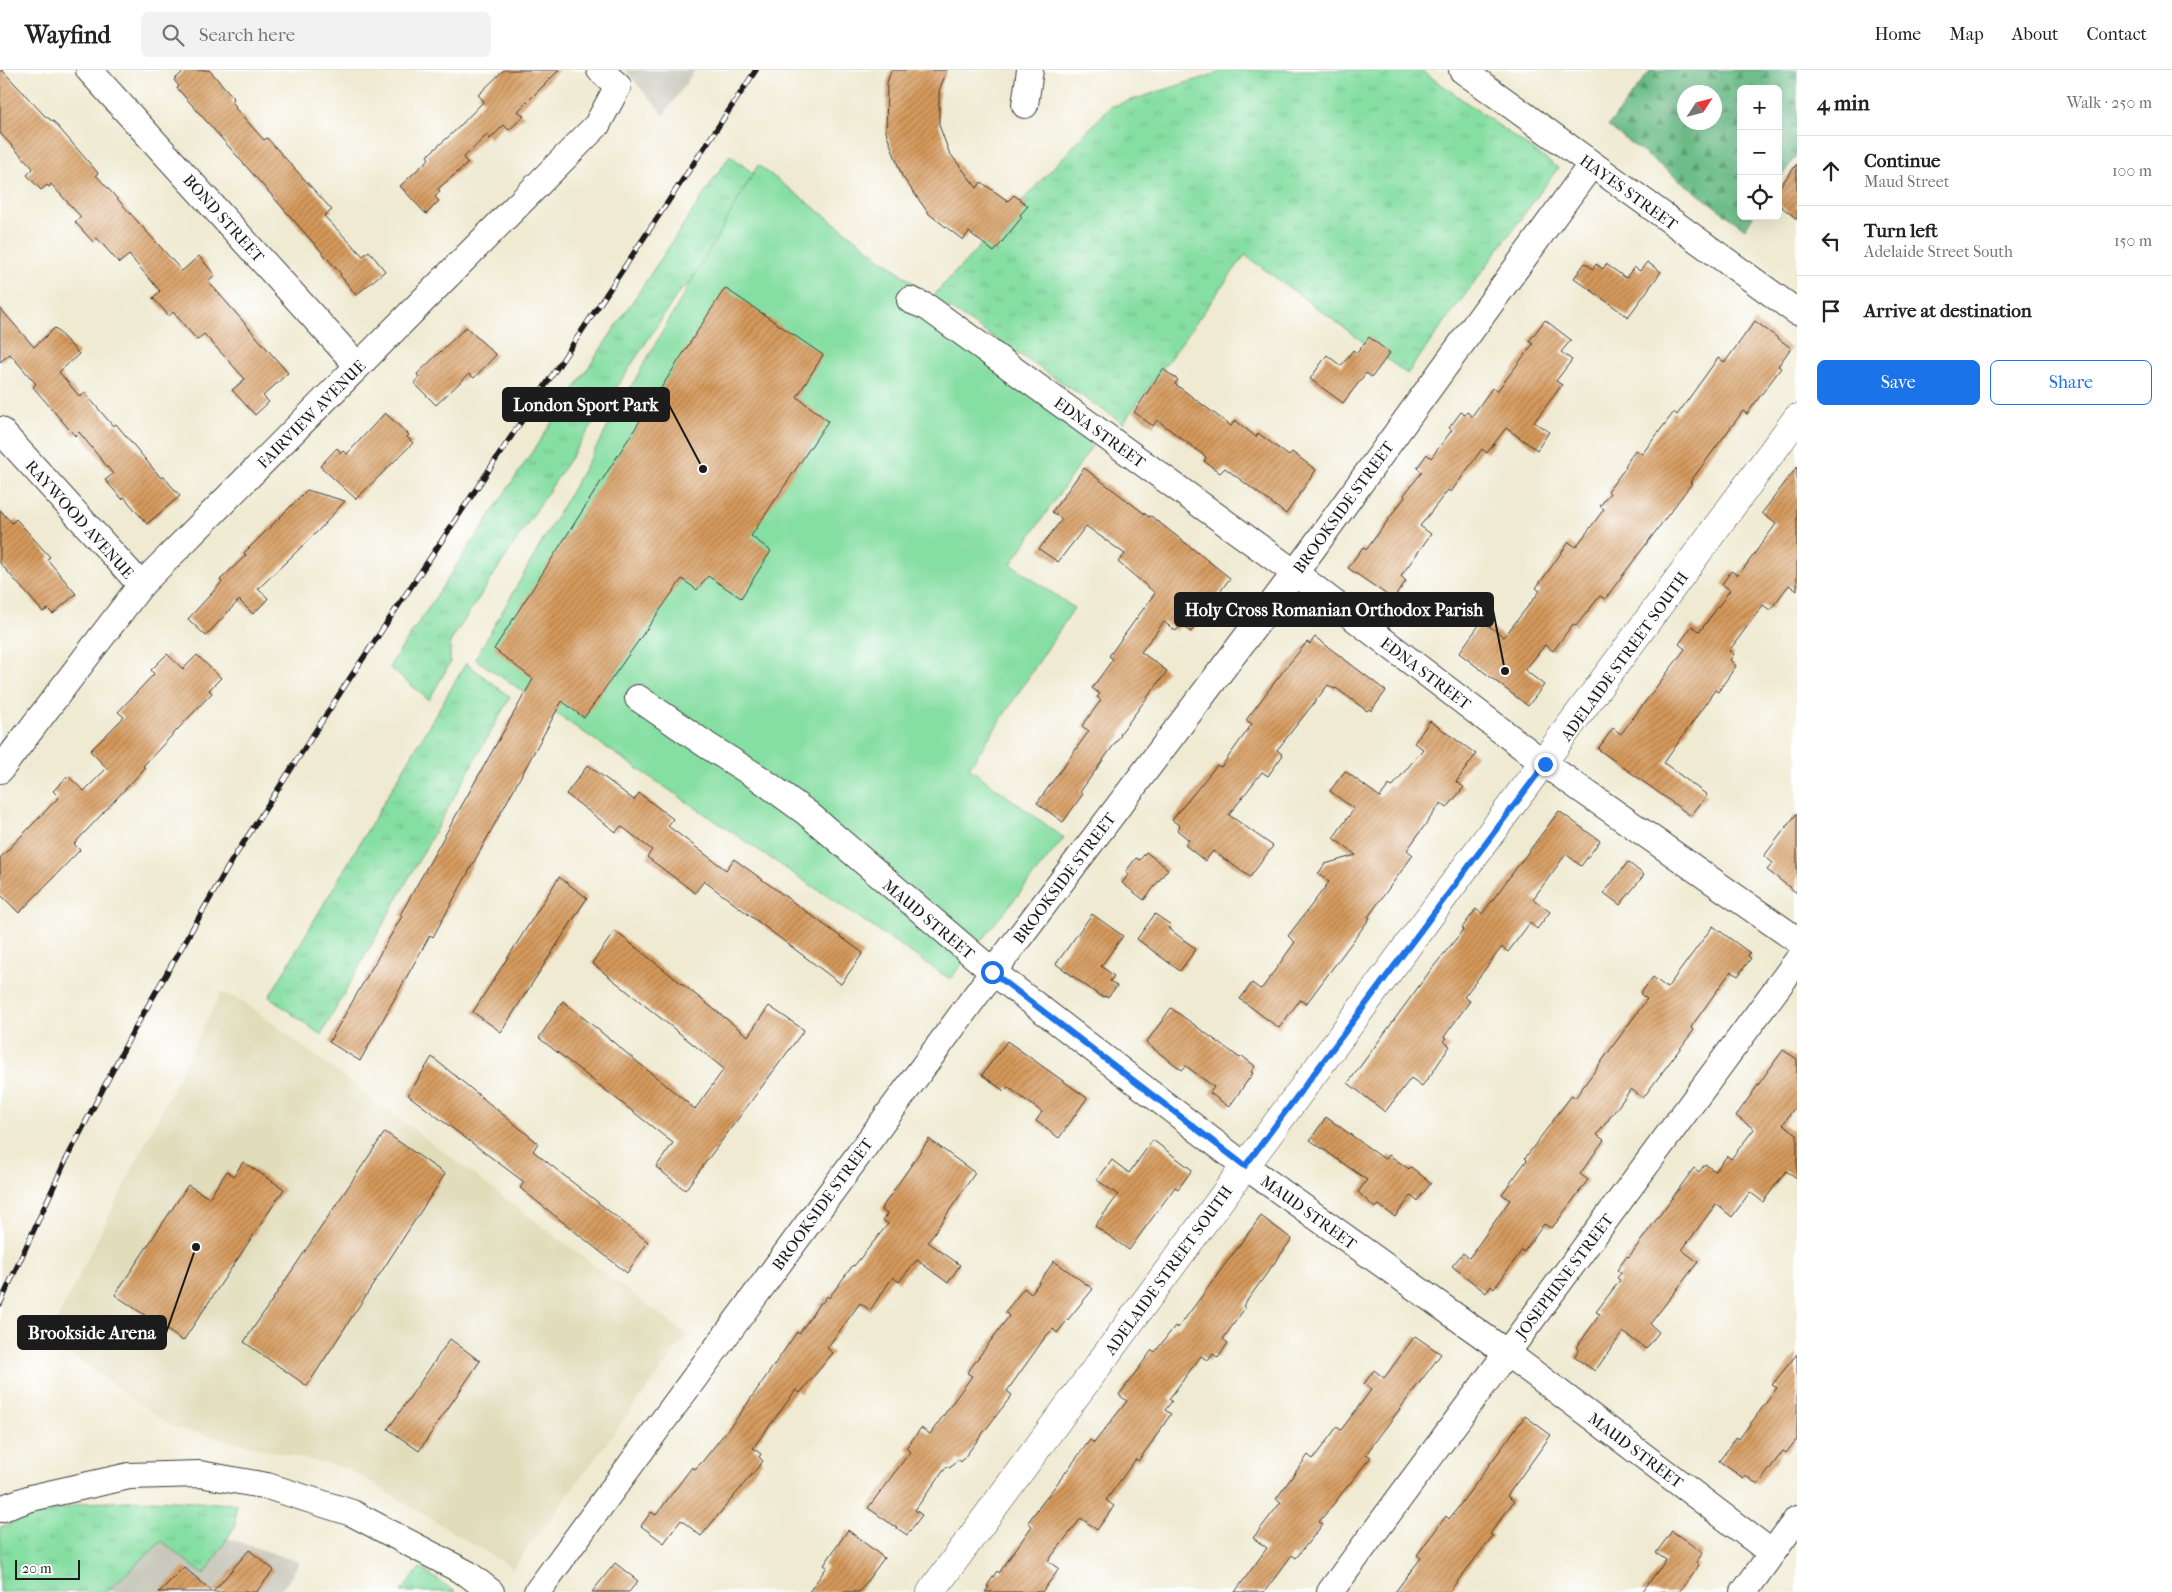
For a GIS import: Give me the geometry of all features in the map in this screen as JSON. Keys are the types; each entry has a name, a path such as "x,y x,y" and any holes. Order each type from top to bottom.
{"main road":[{"name":"ADELAIDE STREET SOUTH","path":"931,1592 1245,1166 1545,764 1797,418"}],"street":[{"name":"BOND STREET","path":"89,70 358,366"},
{"name":"FAIRVIEW AVENUE","path":"0,770 141,586 596,125 618,86 600,70"},
{"path":"1025,105 1030,70"},
{"name":"HAYES STREET","path":"1462,70 1797,312"},
{"name":"BROOKSIDE STREET","path":"537,1592 992,972 1295,573 1591,165"},
{"name":"EDNA STREET","path":"910,300 927,307 1295,573 1545,764 1797,940"},
{"name":"RAYWOOD AVENUE","path":"0,430 141,586"},
{"name":"MAUD STREET","path":"638,698 759,778 806,813 992,972 1245,1166 1507,1353 1772,1553"},
{"name":"JOSEPHINE STREET","path":"1330,1592 1797,961"},
{"path":"0,1509 31,1498 129,1476 200,1474 267,1486 352,1513 468,1574 491,1592"},
{"path":"1744,1592 1797,1519"}],"shaded area":[{"path":"625,70 695,70 664,115"},
{"path":"221,992 244,1002 687,1335 513,1568 348,1469 172,1427 48,1338"},
{"path":"227,1538 299,1562 290,1579 279,1592 106,1592 162,1541 203,1574"}],"green space":[{"path":"1227,70 1421,70 1558,168 1407,374 1245,255 1123,423 932,297 1110,107"},
{"path":"1651,70 1797,70 1797,154 1782,175 1782,85 1737,85 1737,220 1751,220 1745,229 1608,126"},
{"path":"730,155 790,203 679,292 450,642 450,663 429,700 389,667"},
{"path":"758,165 932,297 1092,446 1011,564 1074,608 969,768 1064,838 950,979 475,659"},
{"path":"466,663 510,697 321,1035 269,997"},
{"path":"152,1500 236,1504 235,1526 204,1575 162,1541 106,1592 0,1592 0,1527 29,1517 86,1503"},
{"path":"420,1568 456,1592 401,1592"}],"building":[{"path":"0,70 45,116 54,122 98,173 96,175 182,271 199,256 215,275 208,281 288,373 263,396 269,402 255,415 232,390 245,379 204,334 197,340 173,312 169,316 153,298 160,291 129,255 119,263 97,238 93,242 75,222 81,217 51,184 49,187 47,185 41,190 27,175 33,169 32,167 0,133"},
{"path":"185,70 209,70 234,98 231,101 236,106 235,108 264,140 267,138 332,210 324,216 363,256 369,251 385,271 356,295 341,274 177,88 179,86 174,80"},
{"path":"504,70 559,70 518,111 524,116 509,130 504,125 490,139 487,135 463,158 468,163 438,189 440,191 435,197 439,201 426,214 400,186 429,159 427,156 484,101 478,95"},
{"path":"891,70 947,70 939,91 939,125 949,152 977,188 981,182 1008,201 1014,195 1028,206 1020,215 1022,217 994,252 969,232 963,240 929,214 902,176 886,132 887,83"},
{"path":"1797,164 1797,219 1782,207 1782,184"},
{"path":"1647,262 1661,272 1628,317 1574,278 1585,263 1593,269 1596,264 1603,269 1606,264 1626,278 1634,267 1640,271"},
{"path":"725,288 823,355 797,397 828,421 751,536 771,551 741,598 708,576 697,590 682,579 584,718 562,701 433,937 430,935 360,1061 329,1042 402,916 400,915 533,679 494,649"},
{"path":"0,308 34,347 55,328 79,354 59,372 80,397 85,393 113,426 116,424 161,478 163,476 180,496 147,524 124,497 122,499 105,480 113,474 79,432 75,436 33,387 36,384 10,354 0,362"},
{"path":"1545,320 1571,340 1561,352 1572,360 1556,381 1562,385 1534,422 1549,432 1537,450 1506,428 1487,453 1482,449 1451,492 1448,490 1420,526 1431,534 1401,576 1406,581 1393,599 1348,568 1363,547 1366,550 1405,497 1404,495 1422,472 1417,468 1427,454 1431,458 1452,430 1449,428 1461,412 1465,415 1467,412 1472,416 1492,388 1497,391 1533,344 1529,341"},
{"path":"1755,321 1791,348 1778,366 1781,368 1747,414 1743,411 1605,599 1600,596 1576,626 1573,624 1553,651 1545,645 1525,670 1544,685 1528,706 1459,653 1482,621 1504,637 1540,591 1536,588 1569,542 1576,547 1604,509 1600,506 1610,493 1608,491 1626,467 1635,450 1642,454 1674,412 1677,415 1718,358 1725,362"},
{"path":"466,327 496,355 474,378 469,374 436,405 414,383 419,377 417,374"},
{"path":"1369,337 1390,353 1372,377 1366,373 1343,403 1310,379 1327,355 1341,366 1353,350 1357,353"},
{"path":"1163,369 1178,380 1175,384 1231,426 1235,420 1256,437 1258,433 1289,456 1292,452 1316,470 1286,514 1225,468 1220,473 1204,461 1206,457 1157,420 1153,426 1134,412"},
{"path":"385,413 409,435 407,437 413,443 356,499 320,466 337,448 341,453 343,451 347,454"},
{"path":"1797,467 1797,591 1789,585 1770,610 1763,605 1729,651 1734,654 1730,660 1736,666 1718,692 1715,690 1664,763 1707,795 1691,816 1598,749 1613,728 1621,734 1685,649 1679,644 1692,626 1698,631 1701,630 1730,590 1722,584 1731,571 1737,575 1744,568 1776,524 1762,513"},
{"path":"1084,468 1149,517 1151,516 1230,578 1191,632 1181,625 1176,631 1164,622 1141,652 1167,671 1080,792 1083,794 1063,822 1037,803 1089,731 1082,726 1101,700 1097,697 1100,694 1092,688 1113,659 1109,656 1155,593 1118,562 1125,554 1086,526 1058,562 1039,549 1062,519 1052,512"},
{"path":"307,490 345,501 319,530 258,589 268,598 253,614 239,600 206,636 188,619 222,582 220,580 246,555 244,553"},
{"path":"0,510 12,523 16,519 50,557 47,559 76,594 53,614 48,609 43,612 0,563"},
{"path":"1315,637 1386,691 1371,711 1369,709 1367,711 1336,688 1334,689 1328,685 1277,750 1283,755 1268,776 1262,772 1229,815 1273,846 1250,877 1213,851 1205,861 1185,845 1189,840 1177,830 1180,826 1172,820 1217,765 1221,767 1252,724 1246,720 1307,642 1310,644"},
{"path":"167,654 183,669 197,655 221,678 209,690 212,693 143,766 145,768 74,844 80,850 19,913 0,894 0,858 59,797 53,791 68,776 84,791 107,768 90,751 124,717 118,712 154,674 151,670"},
{"path":"1430,721 1476,754 1456,782 1464,787 1447,808 1441,803 1407,850 1413,855 1368,917 1370,918 1306,1004 1300,1000 1279,1028 1240,999 1252,983 1260,989 1263,987 1295,942 1288,936 1329,882 1318,874 1325,864 1356,855 1333,838 1354,809 1330,791 1345,771 1380,797 1389,785 1392,787 1423,749 1414,743"},
{"path":"588,765 634,800 639,793 673,819 668,826 726,870 734,859 863,953 841,984 704,881 695,893 647,857 652,850 621,826 616,832 566,794"},
{"path":"1559,811 1600,841 1581,866 1566,854 1533,899 1550,912 1537,929 1530,923 1508,952 1502,947 1464,997 1470,1001 1444,1037 1446,1038 1443,1041 1450,1046 1432,1073 1422,1086 1411,1078 1385,1112 1348,1083 1430,971 1464,929 1462,928 1476,909 1482,914"},
{"path":"1797,813 1797,893 1767,870 1773,863 1764,856"},
{"path":"1146,852 1168,869 1144,900 1122,883 1129,874 1126,871 1136,858 1140,860"},
{"path":"1628,862 1644,875 1620,905 1604,893"},
{"path":"559,877 587,898 501,1032 473,1012"},
{"path":"1092,914 1123,936 1101,966 1114,976 1110,981 1117,986 1108,997 1100,996 1056,964"},
{"path":"1155,914 1171,925 1168,928 1196,949 1180,971 1137,939"},
{"path":"1713,926 1750,953 1748,956 1751,958 1738,976 1731,971 1691,1027 1694,1030 1643,1098 1631,1089 1597,1135 1604,1140 1580,1174 1588,1180 1556,1223 1551,1228 1544,1224 1524,1252 1522,1250 1494,1289 1491,1286 1486,1293 1452,1266 1463,1253 1469,1258 1510,1200 1502,1194 1527,1160 1525,1158 1572,1095 1575,1098 1647,999 1640,994 1653,977 1667,988"},
{"path":"615,931 748,1036 769,1006 804,1030 685,1190 656,1167 673,1143 539,1038 563,1001 695,1109 724,1069 592,963"},
{"path":"1171,1008 1240,1058 1242,1056 1255,1066 1251,1072 1253,1073 1229,1107 1210,1093 1214,1087 1186,1066 1182,1070 1146,1043"},
{"path":"1007,1041 1087,1098 1059,1138 1036,1121 1042,1112 1008,1087 1004,1091 982,1075"},
{"path":"1783,1050 1797,1059 1797,1104 1783,1124 1797,1134 1797,1178 1786,1171 1763,1202 1750,1192 1732,1217 1716,1204 1682,1250 1698,1262 1650,1324 1659,1332 1646,1349 1623,1332 1595,1371 1574,1357 1579,1349 1577,1347 1600,1314 1596,1312 1620,1280 1617,1278 1621,1273 1617,1270 1627,1256 1629,1257 1694,1168 1699,1172 1705,1164 1715,1171 1727,1156 1731,1159 1754,1129 1736,1116"},
{"path":"432,1057 538,1143 533,1151 648,1242 627,1273 520,1188 524,1182 408,1095"},
{"path":"1326,1117 1383,1158 1386,1159 1389,1155 1409,1169 1411,1167 1431,1183 1417,1201 1411,1196 1395,1217 1379,1205 1375,1208 1358,1192 1367,1180 1310,1140"},
{"path":"385,1132 445,1174 307,1386 244,1342"},
{"path":"929,1139 975,1173 928,1242 960,1265 948,1283 917,1260 899,1282 893,1277 870,1310 860,1303 827,1348 833,1353 800,1393 796,1390 753,1448 761,1454 759,1457 763,1461 701,1536 681,1520 664,1543 641,1526 651,1512 656,1515 692,1467 695,1469 702,1462 740,1414 797,1332 799,1334 820,1303 827,1296 829,1298 853,1265 888,1224 883,1220 887,1214 881,1209"},
{"path":"1153,1140 1192,1170 1178,1189 1175,1187 1129,1250 1095,1226 1118,1195 1097,1180 1112,1160 1129,1173"},
{"path":"243,1162 284,1189 183,1341 115,1295 188,1185 209,1198 227,1171 234,1176"},
{"path":"1261,1216 1292,1239 1243,1306 1245,1308 1223,1339 1228,1343 1218,1358 1213,1354 1208,1361 1201,1356 1169,1399 1172,1401 1165,1410 1171,1414 1138,1461 1136,1459 1106,1500 1114,1506 1097,1530 1081,1518 1048,1561 1059,1569 1042,1592 985,1592 997,1571 999,1573 1032,1526 1028,1522 1090,1440 1094,1443 1127,1401 1119,1395 1152,1350 1155,1352 1175,1326 1178,1328"},
{"path":"1054,1261 1093,1289 1057,1333 1053,1329 1046,1336 1007,1391 1012,1395 961,1462 958,1459 950,1468 947,1466 915,1510 922,1515 907,1535 868,1508 910,1452 906,1448 921,1428 930,1434 972,1376 967,1373 1009,1316 1005,1312 1024,1288 1031,1294"},
{"path":"1415,1336 1441,1354 1366,1454 1371,1457 1319,1522 1323,1524 1296,1558 1292,1555 1264,1592 1235,1592 1267,1548 1253,1538 1281,1502 1276,1499 1308,1455 1313,1459 1337,1427 1341,1430 1371,1390 1364,1384 1374,1370 1384,1378"},
{"path":"450,1339 480,1361 419,1451 388,1429"},
{"path":"1797,1354 1797,1439 1786,1453 1783,1451 1758,1485 1745,1475 1743,1478 1719,1461 1737,1437 1739,1439 1777,1388 1772,1385"},
{"path":"1525,1416 1551,1435 1507,1496 1514,1501 1490,1534 1493,1536 1449,1592 1395,1592 1421,1558 1417,1555 1446,1516 1449,1519 1457,1509"},
{"path":"848,1530 884,1558 859,1592 809,1592 827,1567 824,1565"},
{"path":"1672,1531 1703,1553 1696,1562 1699,1565 1679,1592 1642,1592 1666,1560 1656,1553"},
{"path":"249,1550 274,1570 256,1592 213,1592"},
{"path":"615,1563 638,1581 629,1592 592,1592"},
{"path":"184,1567 213,1592 159,1592"}],"railway":[{"path":"0,1304 64,1164 131,1035 231,862 344,687 756,70"}],"place":[{"name":"London Sport Park","path":"703,469"},
{"name":"Holy Cross Romanian Orthodox Parish","path":"1505,671"},
{"name":"Brookside Arena","path":"196,1247"}],"route":[{"path":"992,972 1245,1166 1545,764"}]}
